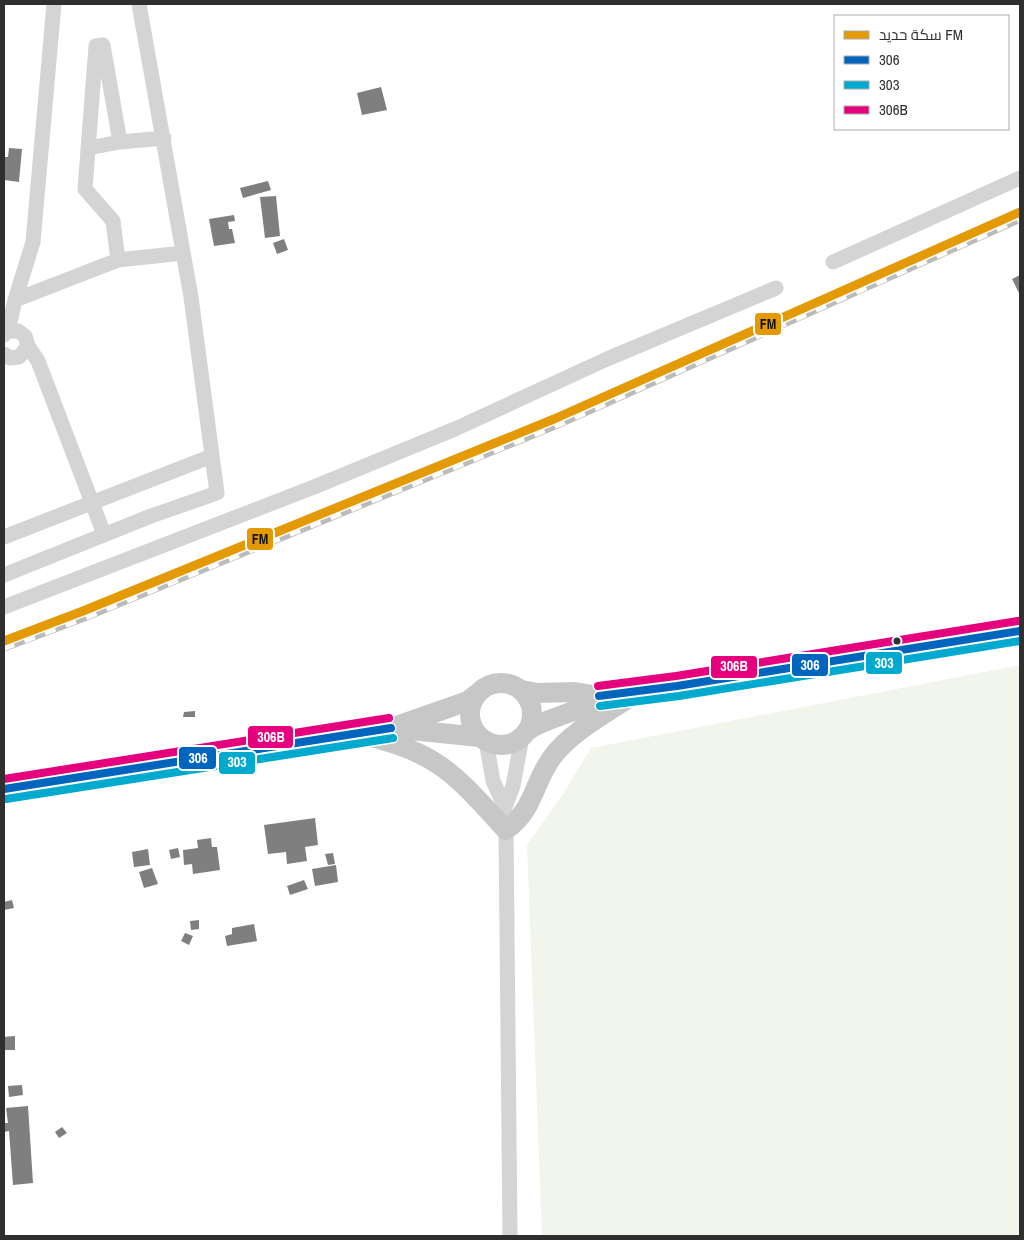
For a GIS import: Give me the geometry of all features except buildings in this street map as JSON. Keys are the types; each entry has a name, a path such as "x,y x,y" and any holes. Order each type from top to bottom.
{"main road":[{"path":"522,690 537,693 574,692 600,696 1020,631"},
{"path":"4,790 391,728 452,707 475,696 486,686 501,682 516,686 527,696 532,710 532,718 524,734"},
{"path":"357,733 394,742 435,761 457,778 506,830 519,819 529,806 546,768 559,749 640,691"},
{"path":"475,696 469,710 470,717 475,731 483,739"},
{"path":"391,728 483,739 501,745 508,744 541,723 578,711 600,696"}],"street":[{"path":"6,333 33,242 54,4"},
{"path":"4,575 104,534 217,493 183,253 139,4"},
{"path":"118,260 113,221 85,189 96,46 103,45 120,142"},
{"path":"88,148 120,142 164,138"},
{"path":"833,262 1020,178"},
{"path":"15,300 118,260 183,253"},
{"path":"4,607 314,488 455,429 607,359 776,288"},
{"path":"6,333 13,330 26,336 28,346 38,361 104,534"},
{"path":"4,354 10,358 19,357 28,346"},
{"path":"4,538 212,456"},
{"path":"505,807 513,786 524,734"},
{"path":"483,739 493,781 505,807 510,1236"}],"shaded area":[{"path":"1020,665 1020,1236 542,1236 527,845 561,797 591,748"}],"railway":[{"path":"4,649 84,619 555,427 1020,220"}],"rail line":[{"name":"FM","path":"4,641 83,611 554,419 1020,212"}],"transit line":[{"name":"306B","path":"598,686 676,676 1018,621"},
{"name":"306","path":"599,696 677,686 1020,631"},
{"name":"303","path":"600,706 679,696 1020,641"},
{"name":"306B","path":"4,779 389,718"},
{"name":"306","path":"4,789 391,728"},
{"name":"303","path":"6,799 393,738"}]}
